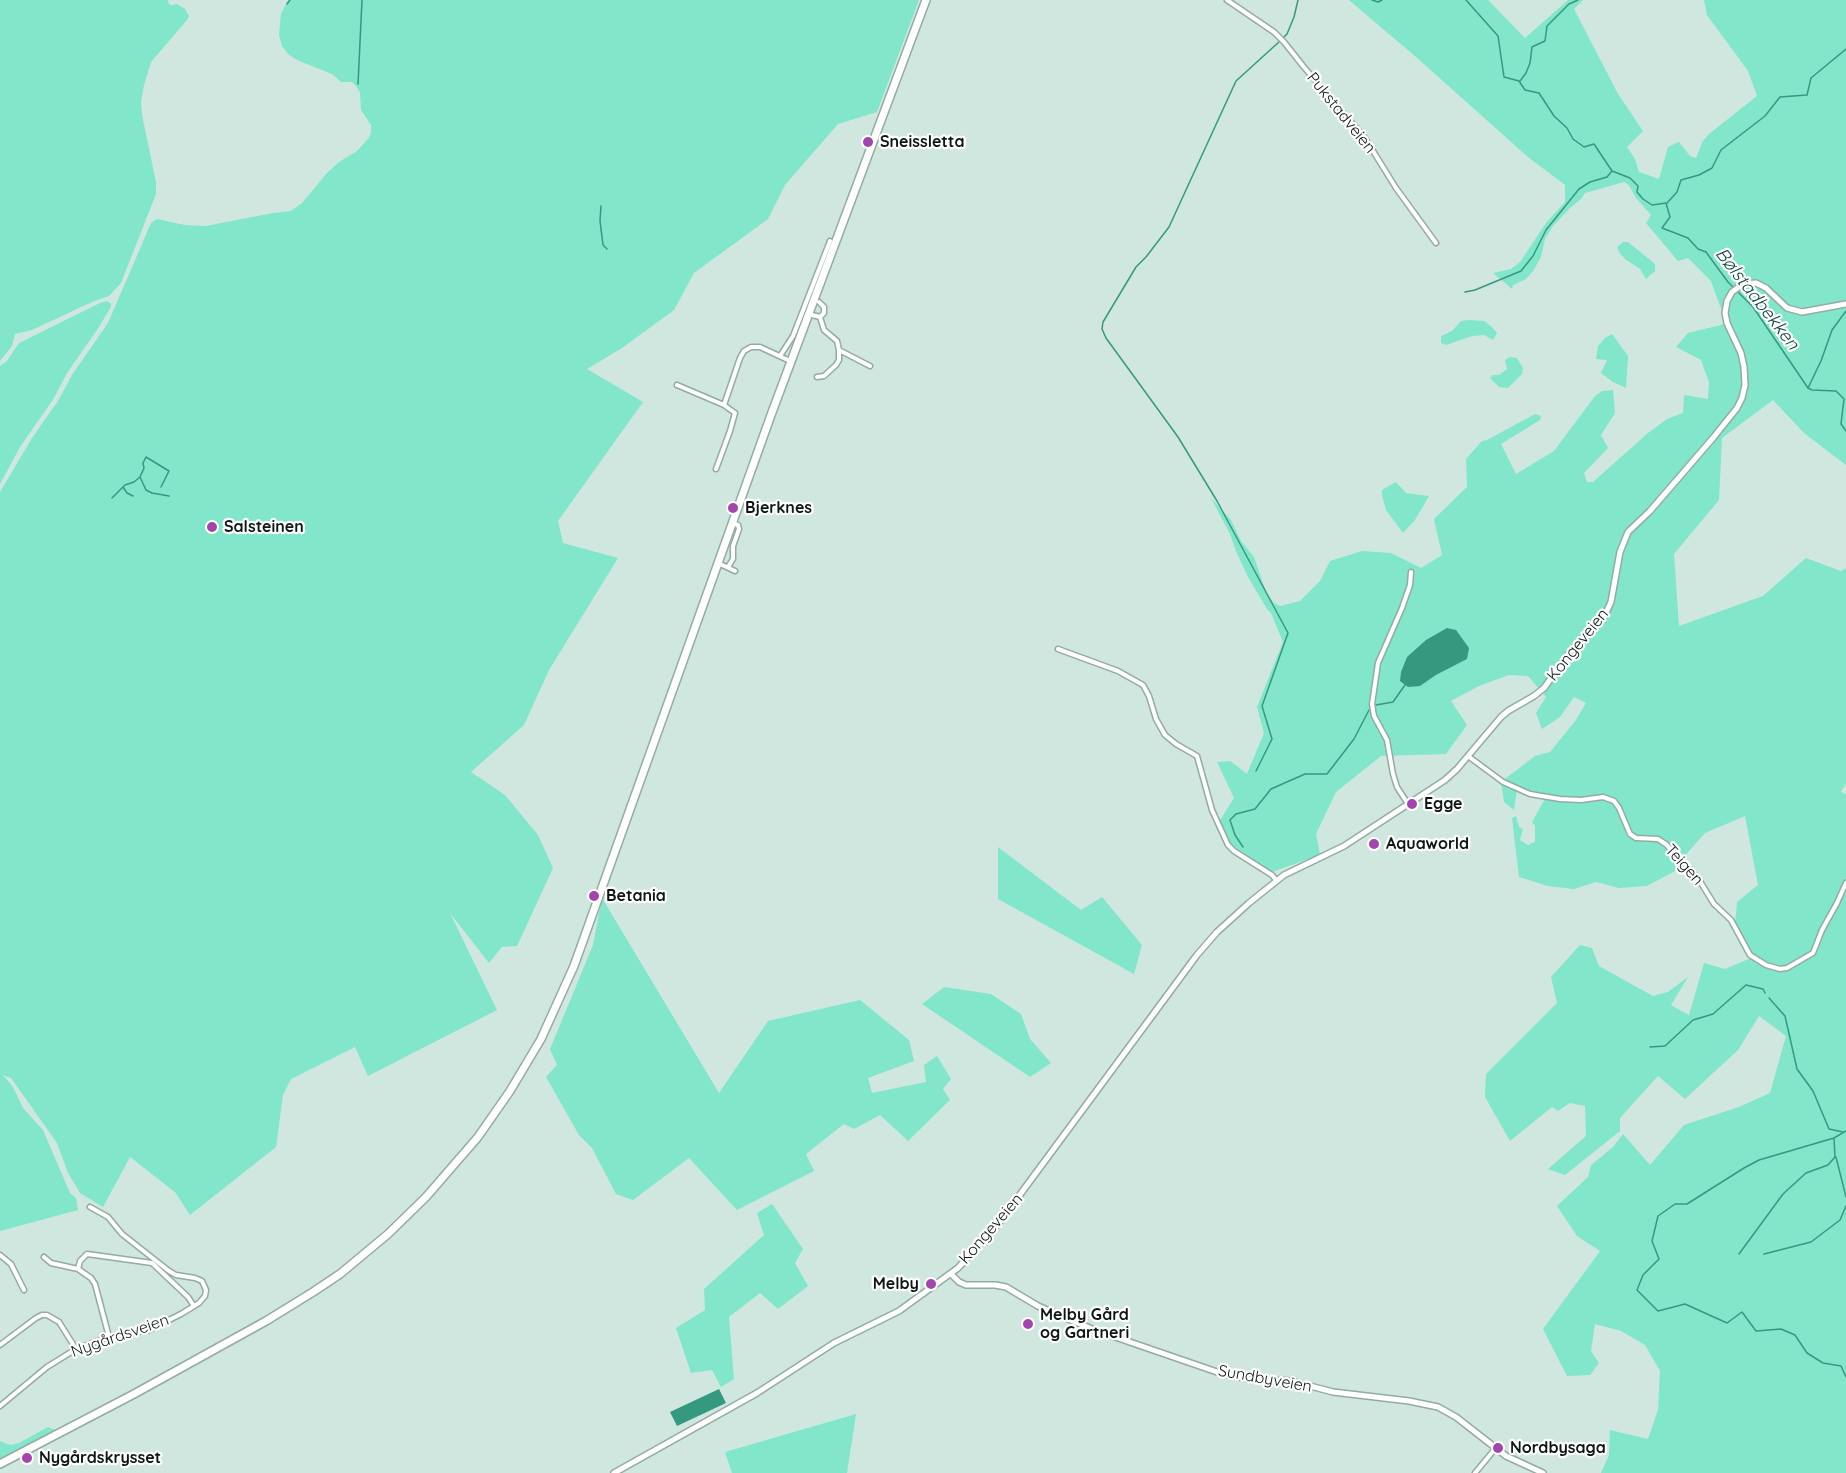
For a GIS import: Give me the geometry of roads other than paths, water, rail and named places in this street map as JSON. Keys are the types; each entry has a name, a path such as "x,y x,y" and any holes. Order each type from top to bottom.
{"highway":[{"path":"0,1466 274,1317 331,1280 372,1248 441,1181 478,1137 526,1065 567,984 808,314 926,0"}],"main road":[{"name":"Kongeveien","path":"614,1473 757,1393 834,1343 899,1311 951,1274 1006,1215 1206,944 1276,880 1344,846 1445,780 1501,717 1544,688 1570,652 1604,617 1611,602 1620,552 1628,532 1650,511 1713,438 1738,405 1744,390 1745,376 1741,353 1725,317 1726,304 1732,292 1748,282 1761,285 1787,308 1802,312 1846,304"},
{"name":"Sundbyveien","path":"951,1274 966,1285 1006,1287 1038,1306 1092,1329 1220,1373 1249,1379 1291,1381 1333,1392 1409,1401 1438,1407 1456,1417 1511,1460 1543,1473"}],"street":[{"name":"Pukstadveien","path":"1227,0 1264,24 1283,40 1365,138 1396,188 1436,243"},
{"path":"780,356 793,336 830,241"},
{"path":"819,302 824,307 824,313 820,317"},
{"path":"808,314 820,317"},
{"path":"817,377 824,376 839,360 837,341 824,330 820,317"},
{"path":"724,405 744,351 751,347 760,347 791,362"},
{"path":"839,350 870,366"},
{"path":"677,384 733,411 735,416 716,470"},
{"path":"728,567 733,559 733,546 739,529 738,525 732,523"},
{"path":"718,563 735,571"},
{"path":"1408,804 1397,787 1387,740 1374,716 1372,704 1378,663 1402,608 1410,585 1411,572"},
{"path":"1058,649 1118,671 1138,681 1146,690 1156,719 1165,735 1197,756 1212,810 1228,845 1276,880"},
{"name":"Teigen","path":"1468,756 1503,782 1530,794 1581,800 1603,797 1614,801 1630,834 1639,839 1658,839 1666,844 1678,860 1698,878 1714,904 1731,920 1750,955 1766,965 1780,969 1787,968 1813,952 1846,882"},
{"path":"78,1269 80,1261 87,1254 152,1263 188,1297 194,1306 205,1296 206,1290 202,1281 176,1275 122,1234 108,1216 90,1207"},
{"path":"0,1255 11,1264 24,1290"},
{"path":"44,1257 51,1263 78,1269 91,1278 95,1284 109,1337"},
{"name":"Nygårdsveien","path":"0,1406 47,1367 76,1349 109,1337 149,1330 194,1306"},
{"path":"0,1345 36,1318 47,1315 59,1322 76,1349"},
{"path":"1475,1473 1495,1449"}],"waterway":[{"path":"287,4 290,0"},
{"path":"358,84 362,0"},
{"path":"1283,38 1294,17 1298,0"},
{"path":"1372,0 1378,2 1382,0"},
{"name":"Bølstadbekken","path":"1466,0 1498,36 1504,77 1519,81 1525,90 1539,93 1573,139 1584,147 1594,144 1612,171 1630,178 1638,186 1637,192 1643,199 1652,205 1666,203 1670,217 1662,228 1688,238 1698,249 1706,252 1728,282 1753,307 1808,388 1836,391 1844,399 1841,424 1846,431"},
{"path":"1520,81 1530,63 1532,47 1545,41 1547,26 1569,4 1578,0"},
{"path":"1256,771 1272,739 1262,706 1288,633 1217,501 1178,437 1106,338 1102,329 1103,322 1136,267 1169,227 1236,81 1280,41"},
{"path":"1667,203 1677,192 1681,180 1699,175 1712,168 1721,150 1765,116 1780,97 1807,95 1811,78 1846,49"},
{"path":"1465,292 1521,271 1533,256 1546,230 1579,189 1590,182 1607,177 1612,171"},
{"path":"601,206 603,245 607,249"},
{"path":"1808,388 1832,330 1846,311"},
{"path":"112,498 125,485 140,477 146,457 169,471 161,487"},
{"path":"140,477 146,490 169,496"},
{"path":"123,487 133,496"},
{"path":"1376,705 1393,702 1405,685"},
{"path":"1243,847 1235,835 1230,820 1236,814 1255,809 1271,789 1305,774 1327,774 1354,739 1369,710"},
{"path":"1650,1047 1665,1046 1693,1020 1713,1014 1746,985 1763,989 1765,993"},
{"path":"1769,998 1785,1016 1797,1069 1813,1091 1829,1129 1843,1132"},
{"path":"1846,1131 1834,1138 1759,1160 1687,1204 1675,1204 1658,1216 1652,1241 1659,1259 1643,1275 1637,1290 1658,1311 1685,1304 1727,1323 1742,1312 1756,1331 1781,1329 1795,1335 1807,1353 1823,1363 1841,1366 1846,1377"},
{"path":"1739,1254 1783,1194 1806,1173 1828,1165 1835,1157 1834,1138"},
{"path":"1836,1157 1846,1197"},
{"path":"1764,1254 1811,1242 1840,1220 1846,1206"}],"place":[{"name":"Sneissletta","path":"868,142"},
{"name":"Bjerknes","path":"733,508"},
{"name":"Salsteinen","path":"212,527"},
{"name":"Egge","path":"1412,804"},
{"name":"Aquaworld","path":"1374,844"},
{"name":"Betania","path":"594,896"},
{"name":"Melby","path":"931,1284"},
{"name":"Melby Gård og Gartneri","path":"1028,1324"},
{"name":"Nordbysaga","path":"1498,1448"},
{"name":"Nygårdskrysset","path":"27,1458"}]}
